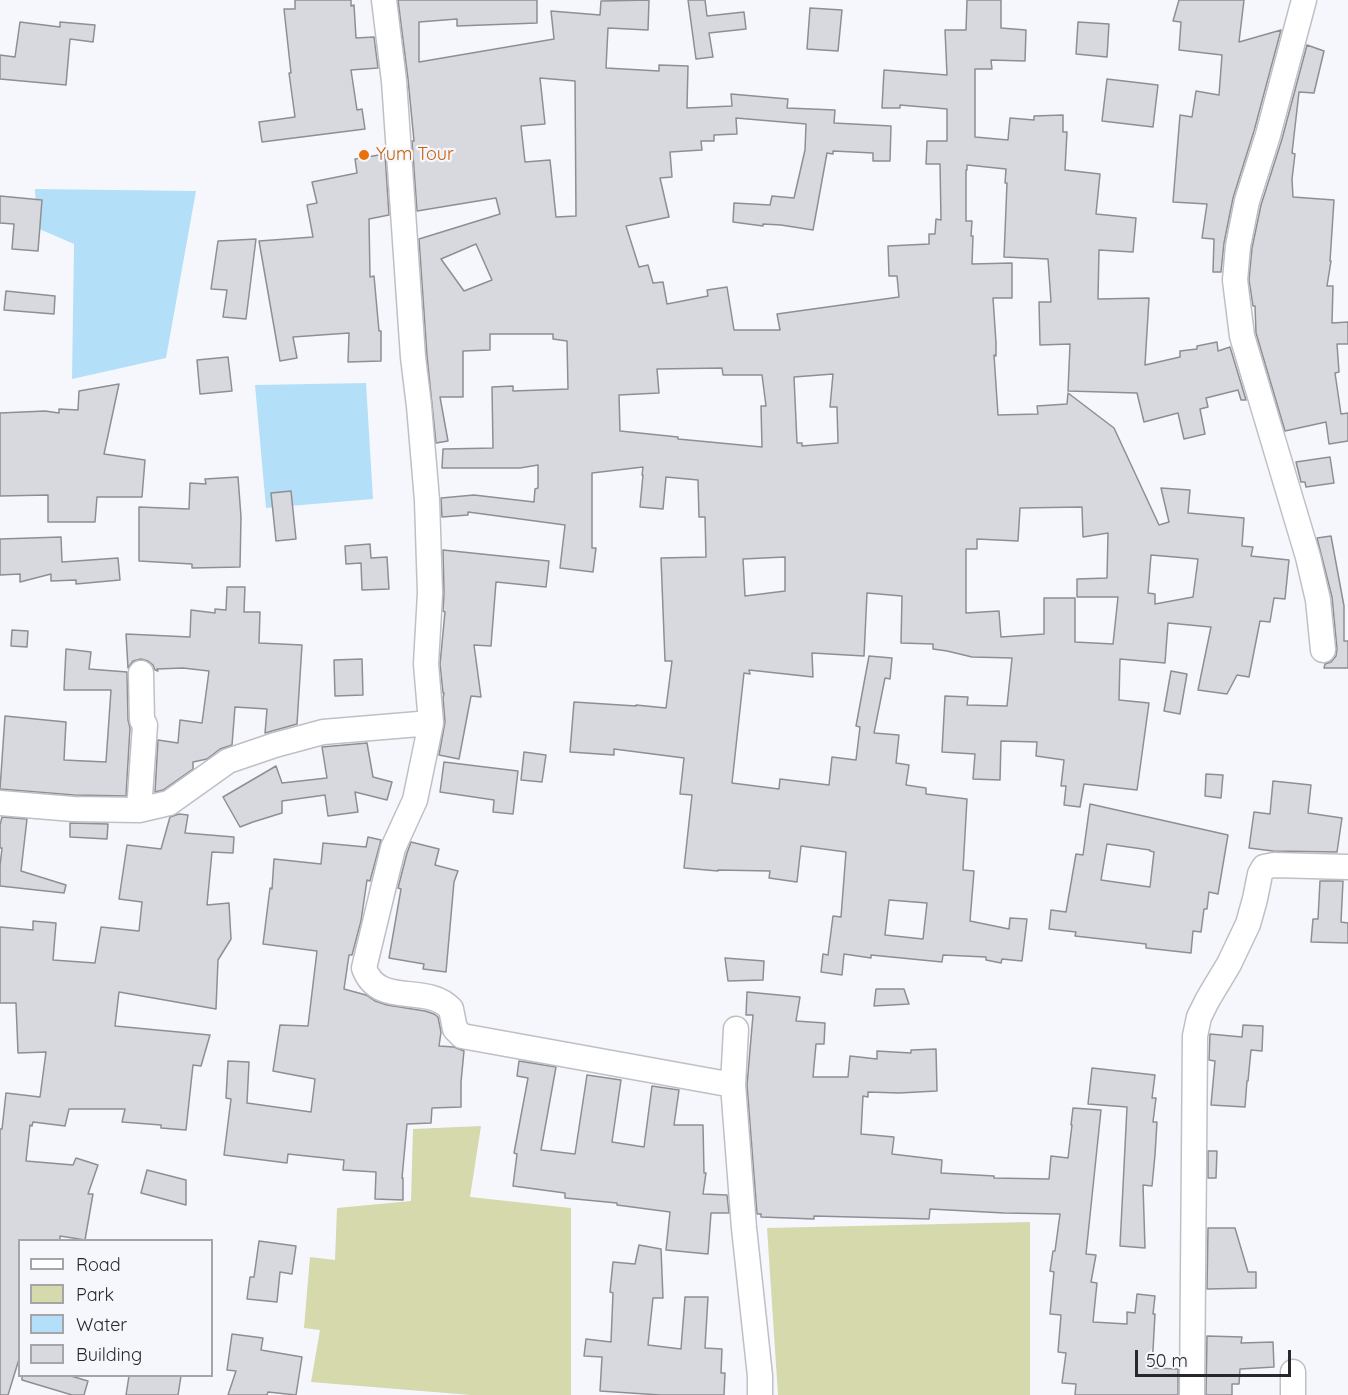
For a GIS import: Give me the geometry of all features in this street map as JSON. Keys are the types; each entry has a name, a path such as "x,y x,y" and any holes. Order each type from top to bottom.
{"street":[{"path":"384,0 394,81 413,357 427,500 430,593 426,664 431,723 415,800 393,848 364,968 367,976 378,988 437,999 451,1009 452,1022 462,1036 734,1085"},
{"path":"1304,0 1268,135 1247,201 1234,280 1242,336 1308,556 1317,600 1323,650"},
{"path":"139,810 145,725 142,720 141,673"},
{"path":"0,803 139,810 169,803 228,761 275,745 323,732 431,723"},
{"path":"1191,1395 1195,1036 1199,1017 1229,964 1248,924 1260,874 1264,867 1274,865 1348,867"},
{"path":"736,1029 734,1085 744,1228 760,1376 760,1395"}],"green space":[{"path":"481,1126 470,1197 571,1208 571,1395 471,1395 311,1382 320,1330 304,1328 310,1257 335,1260 337,1208 411,1201 413,1129"},
{"path":"1030,1222 1030,1395 778,1395 767,1228"}],"water":[{"path":"35,189 196,191 166,358 72,379 74,244 37,228"},
{"path":"366,383 373,499 266,508 255,385"}],"building":[{"path":"295,0 351,0 351,6 354,5 356,38 374,37 378,68 351,70 357,110 362,109 365,129 262,142 259,122 295,117 284,9 295,9"},
{"path":"398,0 537,0 537,23 457,26 457,19 419,22 419,62 554,39 551,11 600,15 601,1 649,0 648,30 608,28 606,68 659,71 659,65 688,66 687,108 732,106 731,94 788,99 787,108 835,110 834,123 891,126 890,161 873,161 873,153 833,151 833,154 827,153 813,230 733,222 734,203 770,205 772,196 794,198 805,150 806,124 736,118 737,134 714,135 714,141 701,141 702,150 670,152 672,177 660,178 669,217 626,226 639,267 648,265 653,283 663,282 667,304 708,296 707,290 727,287 734,330 780,330 777,314 899,297 897,276 889,276 888,246 929,244 929,234 935,234 936,219 941,220 940,164 926,164 927,141 947,141 947,109 900,105 900,108 882,108 884,70 947,75 945,30 966,30 967,0 1001,0 1001,28 1026,30 1025,61 991,60 992,69 975,69 975,137 1008,140 1010,118 1034,120 1034,116 1063,115 1063,132 1067,132 1065,170 1100,174 1096,214 1136,218 1133,252 1099,250 1098,299 1149,298 1145,365 1180,357 1180,351 1197,349 1197,346 1217,342 1218,351 1230,347 1246,400 1241,400 1238,390 1206,398 1208,407 1200,409 1205,434 1184,439 1178,413 1144,422 1137,393 1068,391 1070,344 1040,345 1039,302 1051,302 1048,259 1004,257 1006,169 967,165 966,221 972,221 972,264 1012,263 1012,298 993,298 998,415 1038,414 1037,406 1067,404 1068,393 1114,428 1159,525 1169,522 1161,488 1190,490 1188,513 1244,518 1242,546 1253,547 1251,556 1289,560 1285,599 1274,598 1270,622 1260,621 1249,677 1237,675 1227,694 1198,690 1211,627 1168,623 1165,663 1120,659 1119,700 1149,703 1137,790 1084,784 1080,807 1064,805 1066,786 1061,786 1064,760 1036,756 1037,742 1001,741 1000,780 973,779 975,754 942,752 945,696 968,697 967,705 1007,706 1012,658 972,657 933,649 933,644 901,643 902,596 867,593 864,656 812,653 813,677 749,670 750,674 744,673 732,783 779,789 780,779 829,785 832,757 856,760 860,727 856,726 869,656 892,658 890,679 885,678 874,733 899,735 896,763 909,765 906,785 926,788 926,794 967,799 963,870 974,871 970,921 1009,929 1010,918 1027,919 1022,961 1002,959 1001,963 986,960 986,957 943,955 942,962 844,954 842,975 821,972 823,954 828,955 833,916 841,917 846,852 801,846 797,882 769,878 770,871 718,871 684,868 692,795 680,794 684,758 614,749 614,755 570,752 574,702 666,708 672,661 665,661 661,558 706,557 705,517 699,517 698,480 666,477 663,509 640,507 643,467 592,473 592,548 596,548 593,572 560,568 565,525 468,512 468,515 442,517 441,498 474,495 534,502 535,489 538,488 538,465 520,468 442,468 443,449 493,448 492,387 513,386 513,391 568,389 567,341 553,339 553,334 490,334 490,350 463,351 463,397 440,397 448,441 436,443 419,239 500,214 496,198 417,211 408,79","holes":["540,78 575,81 576,216 556,217 550,160 525,162 521,126 545,124","476,244 492,280 464,291 441,259","722,368 723,375 762,375 766,406 761,406 762,447 620,431 619,395 659,393 657,369","833,374 830,407 837,407 838,443 802,446 802,443 797,443 794,377","1082,507 1083,537 1108,533 1107,578 1077,579 1077,597 1118,597 1113,644 1075,642 1075,598 1044,598 1044,634 1001,637 999,611 966,613 966,549 977,549 977,539 1018,541 1020,508","1151,555 1198,559 1193,597 1155,604 1155,594 1148,593","785,557 785,591 745,596 743,559","889,900 927,903 923,939 885,935"]},
{"path":"688,0 705,0 707,16 744,12 746,29 709,33 713,57 696,59"},
{"path":"1179,0 1244,0 1239,42 1281,30 1233,198 1221,272 1213,272 1214,239 1202,238 1207,204 1173,202 1180,115 1192,117 1196,91 1219,95 1222,55 1179,50 1181,22 1173,21"},
{"path":"810,8 842,10 838,51 807,49"},
{"path":"20,22 60,27 60,22 95,25 93,42 70,39 66,85 0,79 0,55 15,57"},
{"path":"1078,22 1109,24 1107,57 1076,54"},
{"path":"1307,45 1324,51 1314,93 1299,92 1292,153 1295,154 1292,179 1293,197 1334,200 1331,261 1327,286 1333,286 1332,323 1348,322 1348,344 1337,344 1339,372 1335,373 1341,414 1348,413 1348,441 1329,444 1326,422 1285,431 1256,333 1255,306 1253,306 1249,280 1252,248 1261,205 1282,139"},
{"path":"1107,79 1158,85 1153,127 1102,121"},
{"path":"385,154 389,215 369,219 370,277 374,276 379,331 381,331 381,361 348,362 349,333 293,337 297,358 280,361 259,241 313,237 307,205 317,203 312,182 357,173 355,159"},
{"path":"0,196 42,200 38,251 12,249 14,224 0,223"},
{"path":"256,239 246,319 223,317 227,290 211,289 218,241"},
{"path":"6,291 55,296 54,314 4,310"},
{"path":"228,357 232,391 200,394 197,360"},
{"path":"119,384 104,454 145,460 142,497 97,497 95,522 48,522 48,495 0,496 0,413 45,411 59,413 59,409 78,410 79,391"},
{"path":"1330,457 1334,483 1306,487 1305,482 1301,482 1296,462"},
{"path":"238,477 241,517 240,567 192,568 192,564 139,561 139,507 189,509 190,483 206,484 205,479"},
{"path":"291,491 296,539 276,541 271,493"},
{"path":"1331,536 1344,606 1344,641 1348,641 1348,668 1324,668 1325,664 1331,662 1336,656 1337,649 1332,597 1317,538"},
{"path":"61,537 62,562 118,558 120,580 76,584 76,580 51,581 51,574 20,582 20,574 0,575 0,539"},
{"path":"370,544 371,558 387,557 389,589 362,590 361,563 346,564 345,546"},
{"path":"443,550 549,561 546,587 496,582 491,646 474,645 481,697 471,696 459,759 439,755 445,722 440,664 445,612 443,611"},
{"path":"227,587 245,587 244,612 260,612 259,643 302,645 297,724 265,733 267,709 235,707 232,745 220,749 207,759 193,762 193,769 163,790 155,792 158,740 178,743 180,720 202,723 209,671 183,668 157,669 158,671 148,661 141,659 133,661 128,668 126,634 190,637 191,610 215,613 215,609 226,610"},
{"path":"12,630 28,631 27,647 11,646"},
{"path":"66,649 91,652 89,669 127,672 130,728 126,796 74,795 0,789 5,716 66,722 64,760 106,762 111,690 64,690"},
{"path":"362,659 363,695 335,696 334,660"},
{"path":"1171,671 1187,674 1180,714 1164,711"},
{"path":"367,743 373,777 392,782 387,800 355,792 358,812 328,816 325,795 282,801 282,813 240,827 223,797 276,766 282,783 327,778 322,747"},
{"path":"524,752 546,755 542,782 521,780"},
{"path":"444,762 518,771 513,814 493,812 494,800 440,792"},
{"path":"1206,774 1223,775 1221,798 1205,796"},
{"path":"1273,781 1311,785 1308,813 1342,818 1337,852 1273,851 1249,848 1254,812 1270,814"},
{"path":"1090,804 1228,835 1218,894 1209,892 1201,932 1193,931 1191,953 1146,948 1146,944 1075,936 1076,932 1049,929 1051,910 1066,912 1076,854 1083,855","holes":["1107,844 1154,852 1150,887 1101,880"]},
{"path":"179,814 188,815 185,833 234,837 233,853 212,852 207,905 229,903 231,939 218,960 216,1009 119,992 115,1026 210,1035 201,1066 193,1065 186,1130 161,1128 161,1125 122,1122 125,1109 69,1109 65,1126 33,1122 32,1126 30,1125 26,1161 73,1165 76,1158 98,1165 88,1194 93,1194 85,1239 60,1236 60,1239 18,1239 18,1362 8,1395 0,1395 0,1129 2,1129 6,1093 40,1097 46,1052 18,1053 16,1003 0,1003 0,927 33,930 33,921 56,923 53,960 95,963 101,927 139,931 142,902 119,899 127,845 161,849 170,817"},
{"path":"2,817 27,819 21,871 66,885 64,893 0,886"},
{"path":"70,823 108,824 107,839 70,837"},
{"path":"368,837 381,840 370,881 367,880 361,921 352,955 349,955 344,989 366,995 387,1005 434,1014 438,1017 441,1032 439,1046 454,1047 464,1051 461,1107 432,1108 431,1123 407,1124 402,1178 403,1200 375,1199 376,1172 343,1170 344,1160 288,1154 287,1163 224,1155 231,1099 226,1098 228,1061 249,1062 247,1103 311,1112 315,1079 273,1071 280,1025 308,1026 317,951 263,944 270,888 272,889 274,859 321,864 323,843 366,847"},
{"path":"411,842 439,849 435,865 458,871 454,882 446,972 423,969 424,964 389,958 401,889 398,888"},
{"path":"1320,881 1343,881 1341,922 1348,923 1348,943 1311,942 1313,919 1318,919"},
{"path":"725,958 764,961 763,980 728,981"},
{"path":"876,989 904,989 909,1004 874,1006"},
{"path":"747,992 800,997 796,1021 825,1023 824,1044 816,1044 813,1077 848,1077 850,1056 877,1059 877,1051 911,1053 911,1050 936,1049 937,1091 868,1092 868,1097 863,1096 861,1134 894,1137 892,1154 942,1160 941,1173 994,1176 994,1178 1049,1179 1051,1156 1068,1158 1073,1108 1101,1110 1086,1254 1096,1255 1091,1282 1097,1283 1093,1322 1127,1324 1127,1312 1135,1313 1137,1294 1155,1296 1152,1368 1178,1369 1178,1395 1075,1395 1076,1384 1062,1383 1066,1353 1058,1352 1061,1315 1050,1314 1054,1272 1050,1271 1060,1214 930,1209 929,1219 814,1216 814,1219 761,1217 761,1214 757,1214 747,1085 753,1015 746,1015"},
{"path":"1243,1025 1263,1026 1262,1051 1251,1050 1245,1107 1211,1105 1215,1061 1209,1060 1210,1034 1242,1037"},
{"path":"519,1061 556,1067 541,1150 575,1154 587,1075 621,1080 612,1142 644,1147 652,1086 679,1090 674,1125 703,1125 704,1173 706,1173 703,1194 727,1195 729,1213 711,1213 708,1254 666,1250 670,1212 617,1205 617,1203 565,1198 565,1193 513,1186 517,1154 514,1153 528,1078 517,1076"},
{"path":"1092,1068 1155,1075 1152,1098 1156,1098 1153,1122 1157,1122 1152,1186 1143,1185 1145,1248 1120,1246 1127,1107 1088,1104"},
{"path":"1208,1151 1217,1151 1216,1178 1208,1178"},
{"path":"147,1170 186,1180 186,1205 141,1193"},
{"path":"1208,1228 1235,1228 1248,1272 1256,1272 1256,1288 1207,1289"},
{"path":"259,1241 296,1246 292,1274 280,1272 277,1302 247,1299 250,1277 254,1277"},
{"path":"639,1245 661,1249 663,1298 653,1298 648,1345 681,1349 685,1297 708,1297 705,1348 722,1349 721,1373 725,1373 724,1395 660,1395 600,1391 602,1357 584,1356 586,1339 611,1342 613,1293 610,1292 613,1262 635,1264"},
{"path":"232,1334 263,1338 261,1350 302,1357 296,1395 268,1392 267,1395 228,1395 236,1371 227,1370"},
{"path":"1207,1336 1242,1337 1241,1343 1273,1342 1274,1367 1240,1369 1239,1384 1232,1384 1232,1395 1206,1395"},
{"path":"22,1377 74,1377 88,1381 84,1395 72,1395 22,1380"},
{"path":"129,1377 181,1377 178,1395 126,1395"}],"place":[{"name":"Yum Tour","path":"364,155"}]}
